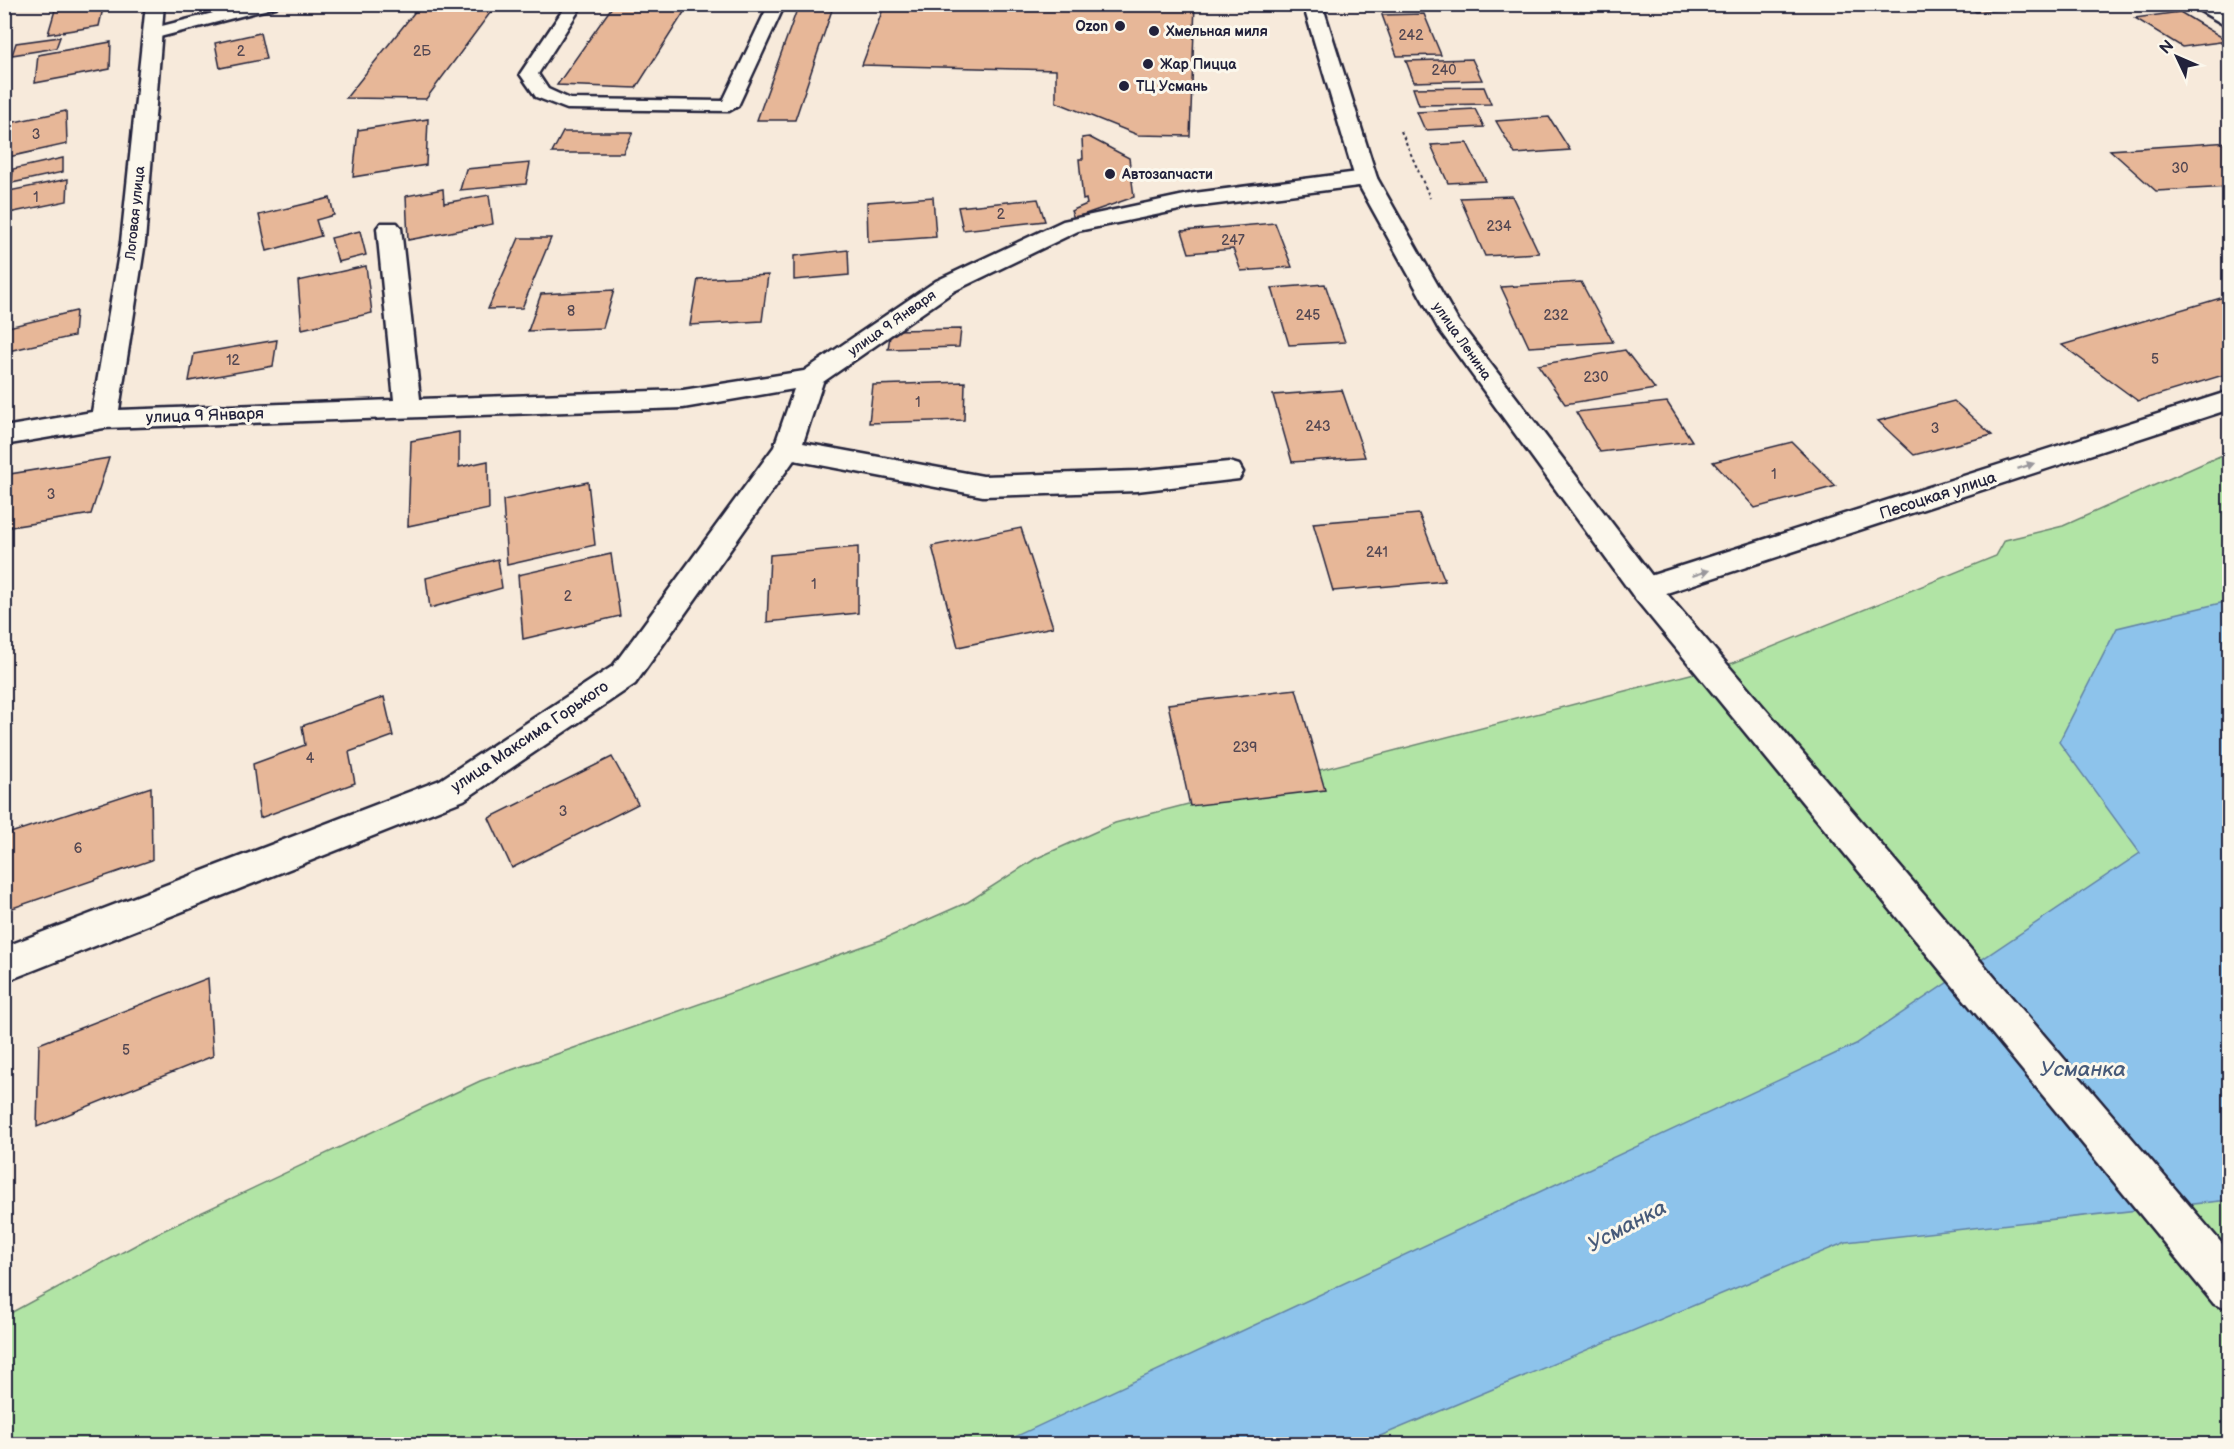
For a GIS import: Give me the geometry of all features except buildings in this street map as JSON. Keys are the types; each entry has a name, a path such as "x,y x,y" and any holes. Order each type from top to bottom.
{"street":[{"name":"Логовая улица","path":"104,419 133,242 155,4"},
{"name":"улица Ленина","path":"1312,4 1366,178 1447,323 1645,590 2229,1288"},
{"path":"2198,4 2229,22"},
{"name":"улица 9 Января","path":"4,436 104,419 683,399 812,378 945,286 1071,226 1194,200 1366,178"},
{"path":"389,228 408,409"},
{"name":"улица Максима Горького","path":"4,965 452,790 624,675 787,449 812,378"},
{"name":"Песоцкая улица","path":"1645,590 2229,400"},
{"path":"787,449 983,486 1137,481 1229,472"}],"lane":[{"path":"152,34 270,4"},
{"path":"575,4 529,74 542,93 567,104 729,106 777,4"}],"path":[{"path":"1398,126 1435,208"}],"green space":[{"path":"2229,452 2229,1444 5,1444 5,1316 156,1234 480,1081 884,939 968,902 1035,859 1115,823 1733,663 1996,556 2005,540 2063,526"}],"water":[{"name":"Усманка","path":"2229,601 2229,1200 1846,1242 1361,1444 1000,1444 1856,1044 2140,853 2059,742 2117,628"}],"place":[{"name":"Ozon","path":"1120,26"},
{"name":"Хмельная миля","path":"1154,31"},
{"name":"Жар Пицца","path":"1148,64"},
{"name":"ТЦ Усмань","path":"1124,86"},
{"name":"Автозапчасти","path":"1110,174"}]}
